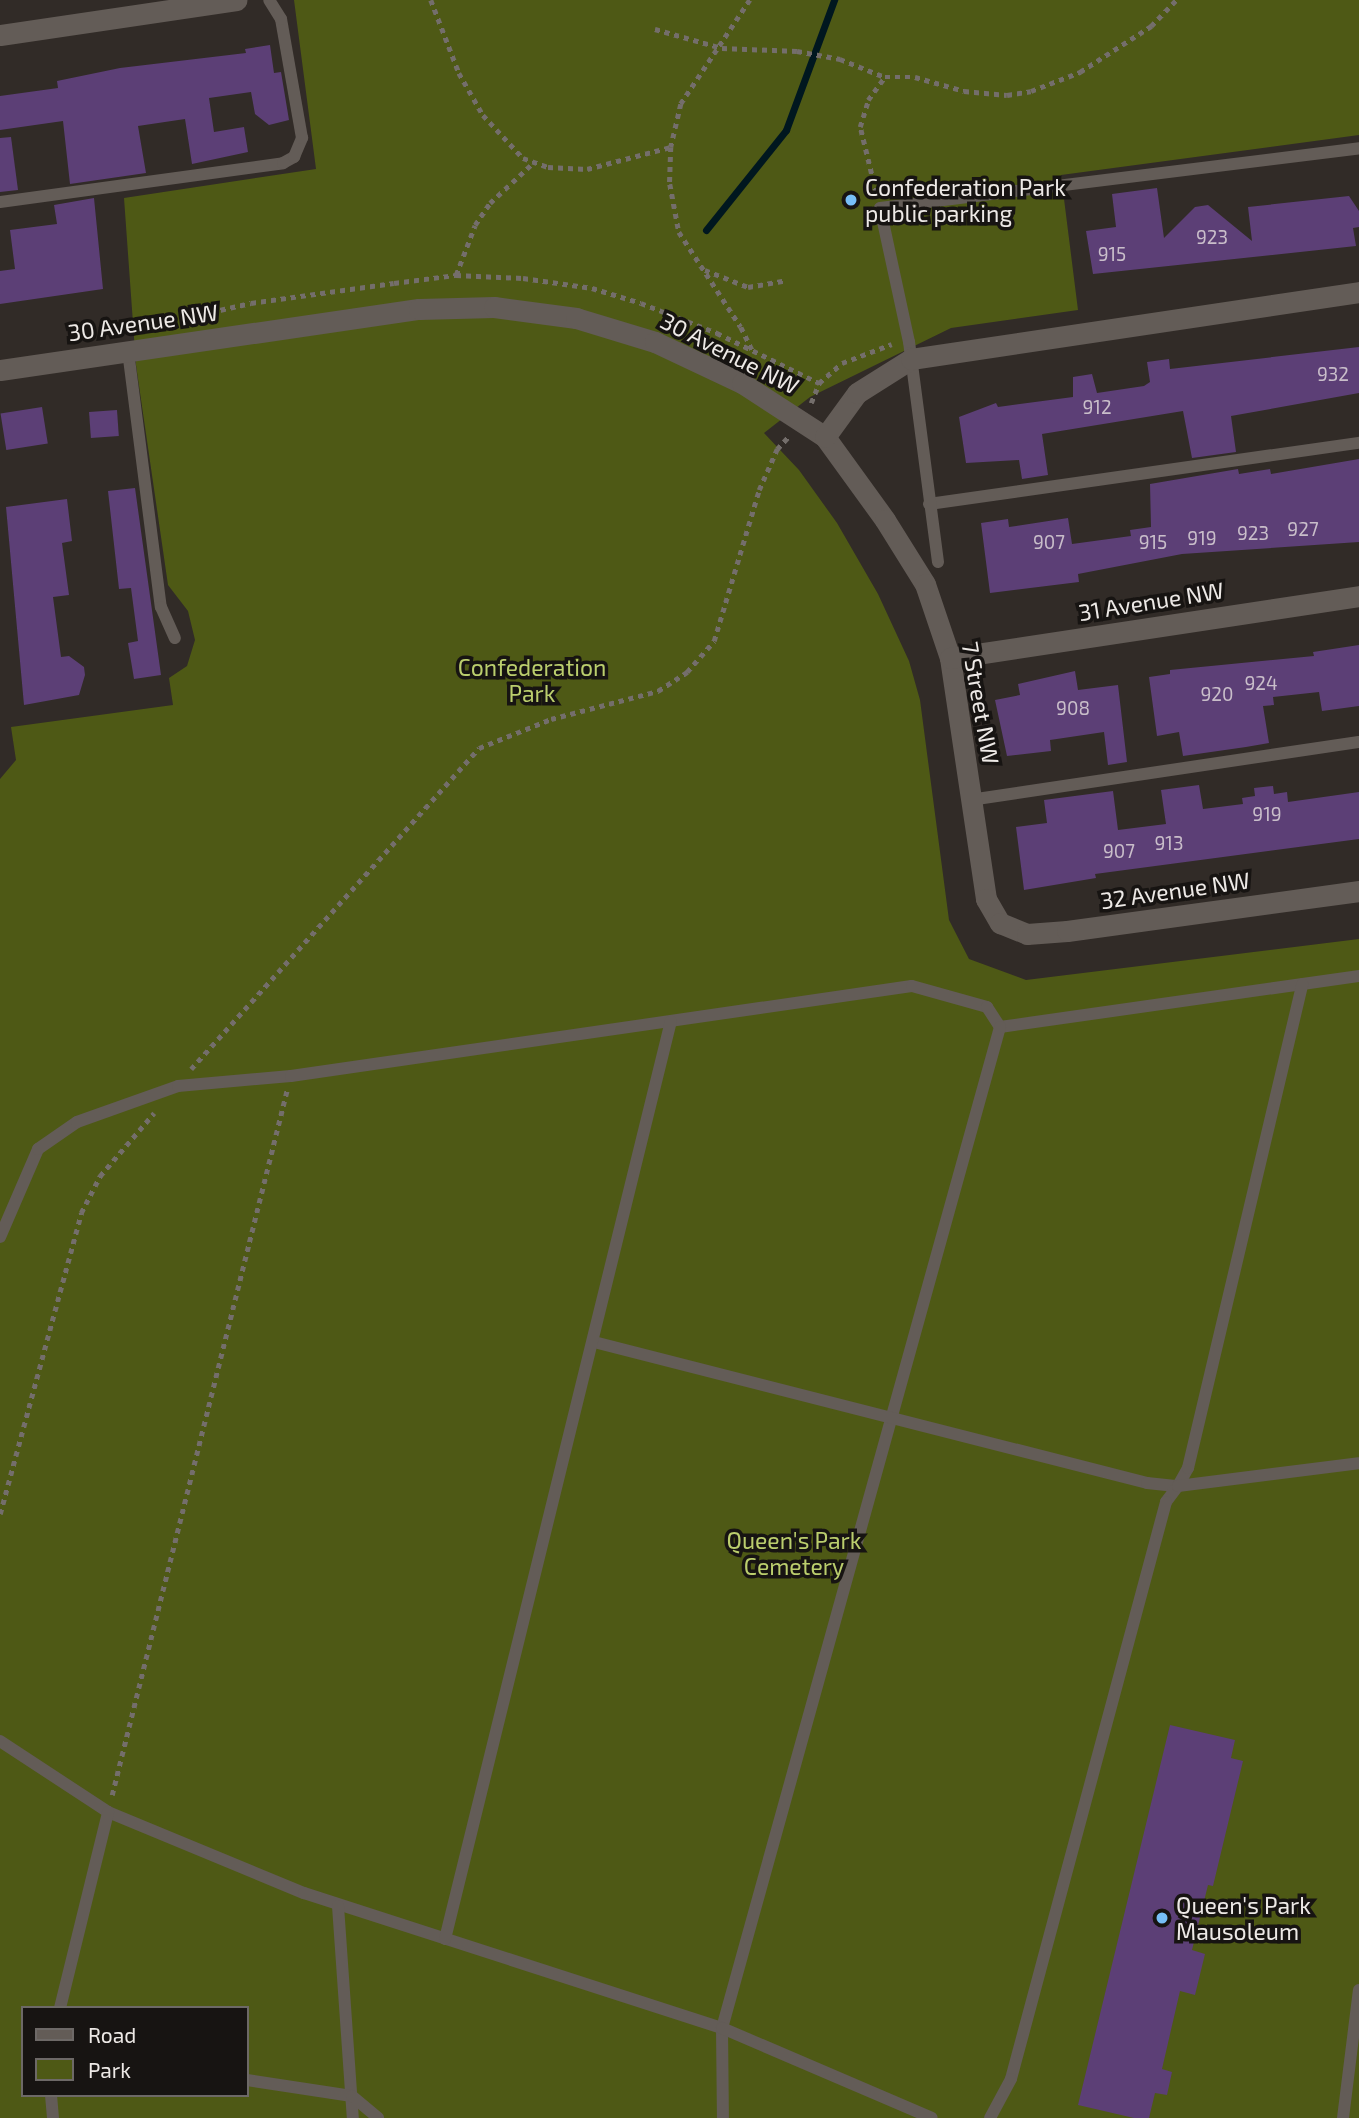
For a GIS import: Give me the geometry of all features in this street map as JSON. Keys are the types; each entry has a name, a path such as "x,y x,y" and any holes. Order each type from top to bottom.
{"street":[{"path":"0,35 236,0"},
{"path":"825,437 857,393 910,351 1359,292"},
{"name":"30 Avenue NW","path":"0,370 419,309 494,307 576,318 655,342 742,383 825,437"},
{"name":"7 Street NW","path":"825,437 925,584 950,658 986,899 1000,923"},
{"name":"31 Avenue NW","path":"950,658 1359,596"},
{"name":"32 Avenue NW","path":"1000,923 1027,934 1067,931 1359,891"}],"lane":[{"path":"0,202 284,163 294,157 302,138 281,19 269,0"},
{"path":"938,562 910,351 880,208 1359,148"},
{"path":"128,351 161,607 175,638"},
{"path":"929,504 1359,443"},
{"path":"970,800 1359,742"},
{"path":"1000,1027 1359,976"},
{"path":"990,2118 1011,2080 1166,1502 1188,1468 1302,985"},
{"path":"0,1237 38,1149 77,1122 178,1086 291,1076 912,986 987,1007 1000,1027 889,1415 722,2028 723,2118"},
{"path":"444,1939 594,1342 671,1021"},
{"path":"594,1342 889,1415 1147,1483 1178,1486 1359,1463"},
{"path":"0,1741 108,1812 338,1906 722,2028 932,2118"},
{"path":"60,2006 108,1812"},
{"path":"338,1906 353,2118"},
{"path":"1343,2118 1359,1990"},
{"path":"248,2080 352,2096 379,2118"},
{"path":"51,2097 53,2118"}],"path":[{"path":"432,0 459,73 483,115 510,147 534,162 567,170 587,169 671,147"},
{"path":"750,0 722,48 681,104 671,147 674,216 679,233 753,353 807,381 819,383 857,354 910,351"},
{"path":"655,29 722,48 797,51 840,59 885,77 915,77 986,95 1031,91 1080,72 1132,40 1176,0"},
{"path":"880,208 860,127 868,100 885,77"},
{"path":"456,275 475,225 490,203 534,162"},
{"path":"704,270 748,287 783,281"},
{"path":"0,1514 81,1213 100,1176 228,1023 479,748 551,719 658,691 687,672 714,641 727,609 759,490 777,449 789,435"},
{"path":"108,1812 291,1076"}],"green space":[{"name":"Queen's Park Cemetery","path":"294,0 1359,0 1359,135 1061,175 1078,310 951,328 810,397 764,433 799,470 837,523 878,594 909,661 920,700 949,920 969,959 1026,980 1359,939 1359,2118 0,2118 0,779 16,760 11,727 173,705 169,678 187,666 195,640 188,611 168,585 136,365 124,198 316,169"}],"building":[{"path":"270,45 274,73 281,72 289,120 269,125 255,114 251,92 209,98 214,132 244,127 248,152 192,164 185,119 138,126 146,173 70,184 63,121 0,130 0,96 58,88 57,81 120,68 246,53 245,49"},
{"path":"11,137 18,190 0,192 0,138"},
{"path":"1157,188 1164,238 1195,207 1208,205 1252,241 1248,207 1349,196 1359,211 1359,227 1353,228 1356,246 1093,274 1086,231 1116,227 1112,194"},
{"path":"94,198 103,289 0,304 0,271 15,269 10,230 57,224 54,205"},
{"path":"1359,347 1359,393 1231,416 1236,452 1192,458 1183,411 1042,434 1048,475 1022,479 1019,460 966,463 959,417 996,403 998,407 1073,397 1073,377 1092,374 1097,393 1144,386 1150,382 1147,362 1169,359 1170,369"},
{"path":"42,407 48,444 6,450 1,414"},
{"path":"117,410 119,436 91,438 89,412"},
{"path":"1359,459 1359,542 1182,554 1078,574 1079,582 990,593 981,523 1008,519 1009,527 1068,518 1072,544 1131,536 1130,530 1151,527 1150,484 1238,469 1239,474 1270,469 1271,474"},
{"path":"135,488 161,675 134,679 128,643 138,641 131,588 119,589 108,491"},
{"path":"67,499 72,541 62,543 69,595 53,597 61,657 69,656 84,667 85,675 79,695 24,705 6,507"},
{"path":"1359,645 1359,706 1322,711 1319,692 1273,697 1274,705 1263,706 1269,743 1246,747 1183,756 1179,732 1157,736 1149,677 1170,674 1170,670 1314,656 1313,652"},
{"path":"1075,671 1078,690 1118,685 1127,762 1108,765 1104,732 1050,740 1051,751 1007,756 995,700 1020,695 1018,684"},
{"path":"1199,785 1203,809 1243,804 1242,798 1255,796 1254,788 1273,786 1274,794 1287,792 1288,802 1359,792 1359,839 1095,874 1096,878 1024,890 1016,827 1047,823 1044,800 1113,791 1118,830 1166,824 1161,790"},
{"name":"Queen's Park Mausoleum","path":"1170,1725 1235,1740 1231,1758 1243,1761 1213,1886 1208,1885 1192,1950 1205,1954 1195,1995 1180,1991 1162,2069 1172,2072 1167,2095 1155,2093 1149,2118 1134,2118 1078,2105"}],"waterway":[{"path":"706,230 786,130 834,0"}],"place":[{"name":"Confederation Park public parking","path":"851,200"},
{"name":"Queen's Park Mausoleum","path":"1162,1918"}],"park label":[{"name":"Confederation Park","path":"532,680"}]}
